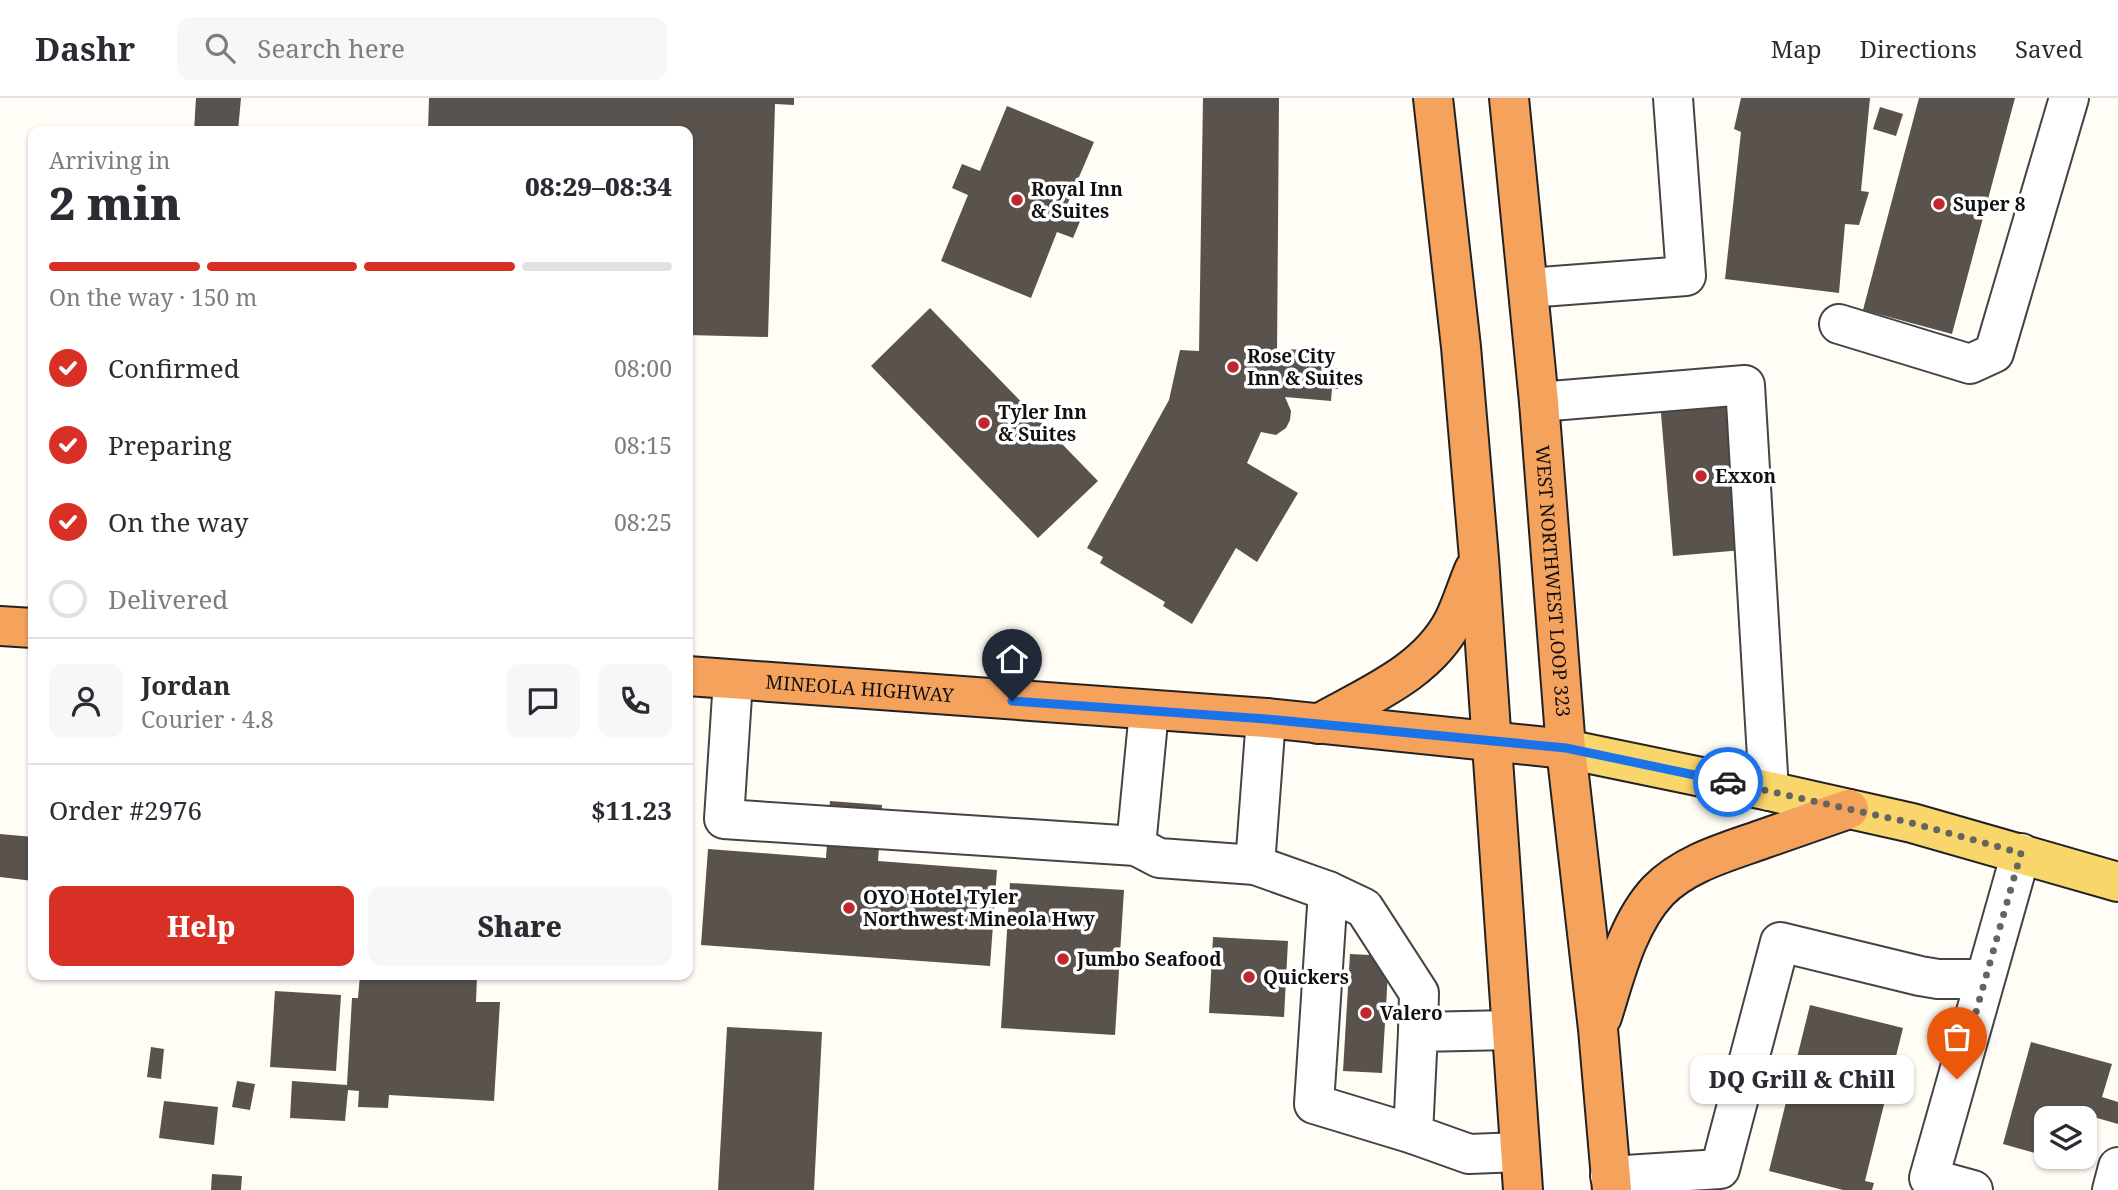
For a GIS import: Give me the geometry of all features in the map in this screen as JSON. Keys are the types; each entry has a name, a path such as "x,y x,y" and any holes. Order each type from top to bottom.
{"highway":[{"path":"1433,98 1461,347 1479,558 1522,1190"},
{"name":"WEST NORTHWEST LOOP 323","path":"1509,98 1539,402 1566,748 1598,1030 1611,1183"},
{"path":"1318,724 1420,664 1440,643 1454,621 1479,558"},
{"path":"0,626 28,628"},
{"name":"MINEOLA HIGHWAY","path":"693,676 1266,719 1566,748"},
{"path":"1598,1030 1631,932 1658,890 1691,867 1715,856 1849,809"}],"main road":[{"path":"1566,748 1924,826 2118,882"}],"lane":[{"path":"1528,288 1686,276 1673,98"},
{"path":"1839,324 1970,364 1994,353 2069,98"},
{"path":"1539,402 1745,385 1769,791"},
{"path":"733,680 724,819 1136,846 1159,858 1255,865 1328,891 1364,908 1419,993 1413,1134"},
{"path":"1136,846 1149,711"},
{"path":"1255,865 1266,719"},
{"path":"1973,1190 1929,1178 2021,853"},
{"path":"1328,891 1314,1104 1469,1154 1520,1152"},
{"path":"1611,1183 1720,1169 1780,942 1920,976 1938,979 1984,979"},
{"path":"1418,1032 1511,1030"},
{"path":"2112,1190 2118,1167"}],"building":[{"path":"196,98 241,98 238,126 194,126"},
{"path":"429,98 794,98 794,105 775,104 768,337 693,335 693,126 428,126"},
{"name":"Rose City Inn & Suites","path":"1203,98 1279,98 1277,354 1289,355 1289,349 1334,353 1333,368 1339,369 1338,389 1332,388 1331,401 1285,397 1291,411 1286,428 1276,435 1261,432 1247,463 1298,493 1257,562 1236,548 1192,624 1163,606 1165,602 1100,563 1103,557 1087,548 1169,400 1180,350 1199,351"},
{"path":"1741,98 1870,98 1861,191 1869,192 1859,225 1845,224 1839,293 1725,279 1741,132 1734,129"},
{"name":"Super 8","path":"1919,98 2015,98 1952,334 1863,310"},
{"name":"Royal Inn & Suites","path":"1007,106 1094,142 1067,205 1084,212 1073,238 1057,232 1031,298 941,261 968,195 952,188 962,164 980,171"},
{"path":"1880,107 1903,114 1896,136 1873,129"},
{"name":"Tyler Inn & Suites","path":"930,308 1098,481 1038,538 871,366"},
{"name":"Exxon","path":"1730,396 1743,550 1673,556 1660,402"},
{"name":"OYO Hotel Tyler Northwest Mineola Hwy","path":"830,801 882,805 878,861 997,870 990,966 701,945 708,849 826,858"},
{"path":"0,834 28,837 28,880 0,877"},
{"name":"Jumbo Seafood","path":"1010,883 1124,890 1115,1035 1001,1028"},
{"name":"Quickers","path":"1213,937 1288,941 1284,1017 1209,1013"},
{"name":"Valero","path":"1350,954 1389,956 1382,1073 1343,1071"},
{"path":"360,980 477,980 476,1002 500,1002 494,1101 389,1095 388,1108 358,1107 359,1091 348,1090 345,1121 290,1118 292,1081 347,1085 352,998 358,998"},
{"path":"275,991 341,995 336,1071 270,1067"},
{"path":"1810,1005 1903,1028 1865,1181 1874,1183 1872,1190 1843,1190 1769,1171"},
{"path":"727,1027 822,1032 814,1190 718,1190"},
{"path":"2031,1042 2112,1064 2102,1097 2118,1102 2118,1124 2097,1118 2097,1106 2034,1106 2034,1153 2003,1144"},
{"path":"151,1047 164,1049 161,1079 147,1077"},
{"path":"237,1081 255,1084 250,1110 232,1107"},
{"path":"164,1101 218,1107 214,1145 159,1138"},
{"path":"212,1174 242,1176 241,1190 211,1190"}],"way so far":[{"path":"1728,782 1912,823 2021,853 1957,1079"}],"place":[{"name":"Royal Inn & Suites","path":"1017,200"},
{"name":"Super 8","path":"1939,204"},
{"name":"Rose City Inn & Suites","path":"1233,367"},
{"name":"Tyler Inn & Suites","path":"984,423"},
{"name":"Exxon","path":"1701,476"},
{"name":"OYO Hotel Tyler Northwest Mineola Hwy","path":"849,908"},
{"name":"Jumbo Seafood","path":"1063,959"},
{"name":"Quickers","path":"1249,977"},
{"name":"Valero","path":"1366,1013"},
{"name":"DQ Grill & Chill","path":"1957,1079"}],"route":[{"path":"1012,701 1200,713 1566,748 1728,782"}]}
